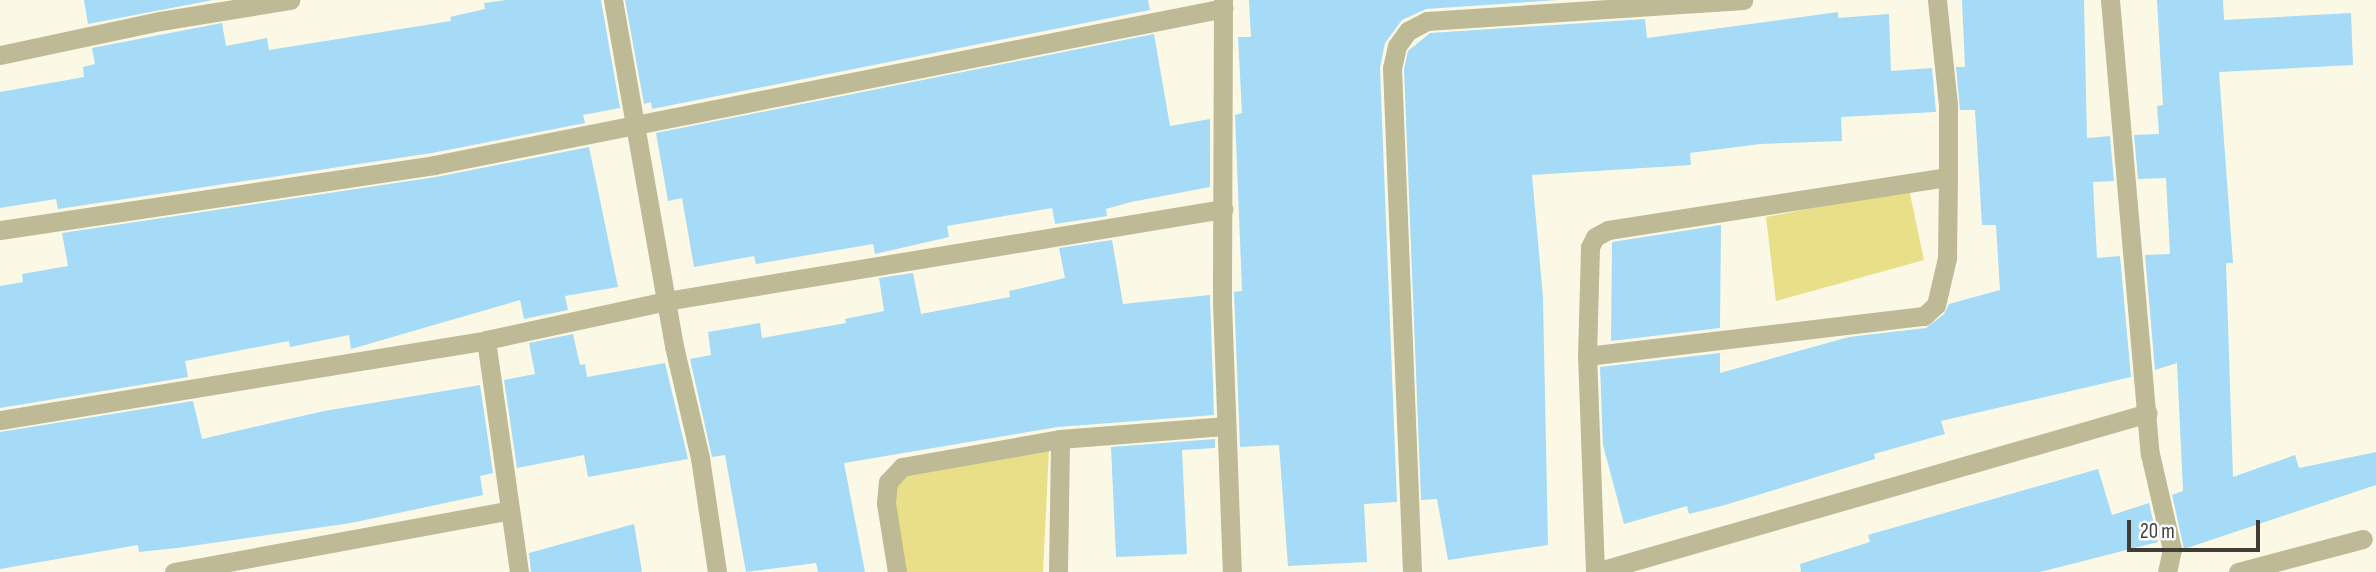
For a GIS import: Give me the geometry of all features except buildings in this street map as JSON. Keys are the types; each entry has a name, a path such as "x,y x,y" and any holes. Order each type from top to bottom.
{"street":[{"path":"0,55 160,21 290,0"},
{"path":"614,0 666,300 700,458 717,572"},
{"path":"1412,572 1392,68 1397,47 1408,31 1427,21 1743,0"},
{"path":"1587,356 1924,316 1936,305 1947,258 1948,177 1948,105 1937,0"},
{"path":"2110,0 2150,454 2172,549 2166,572"},
{"path":"0,230 434,165 637,127 1224,4 1226,426 1233,572"},
{"path":"1948,177 1608,230 1595,237 1590,247 1587,356 1596,572 2148,413"},
{"path":"0,420 486,340 666,300 1223,209"},
{"path":"486,340 508,511 519,572"},
{"path":"897,572 886,503 888,482 902,467 1060,439 1226,426"},
{"path":"1058,572 1060,439"},
{"path":"174,572 508,511"},
{"path":"2238,572 2363,539"}],"shaded area":[{"path":"1909,189 1924,260 1776,301 1766,217"},
{"path":"1049,450 1043,572 901,572 887,491 904,471"}]}
